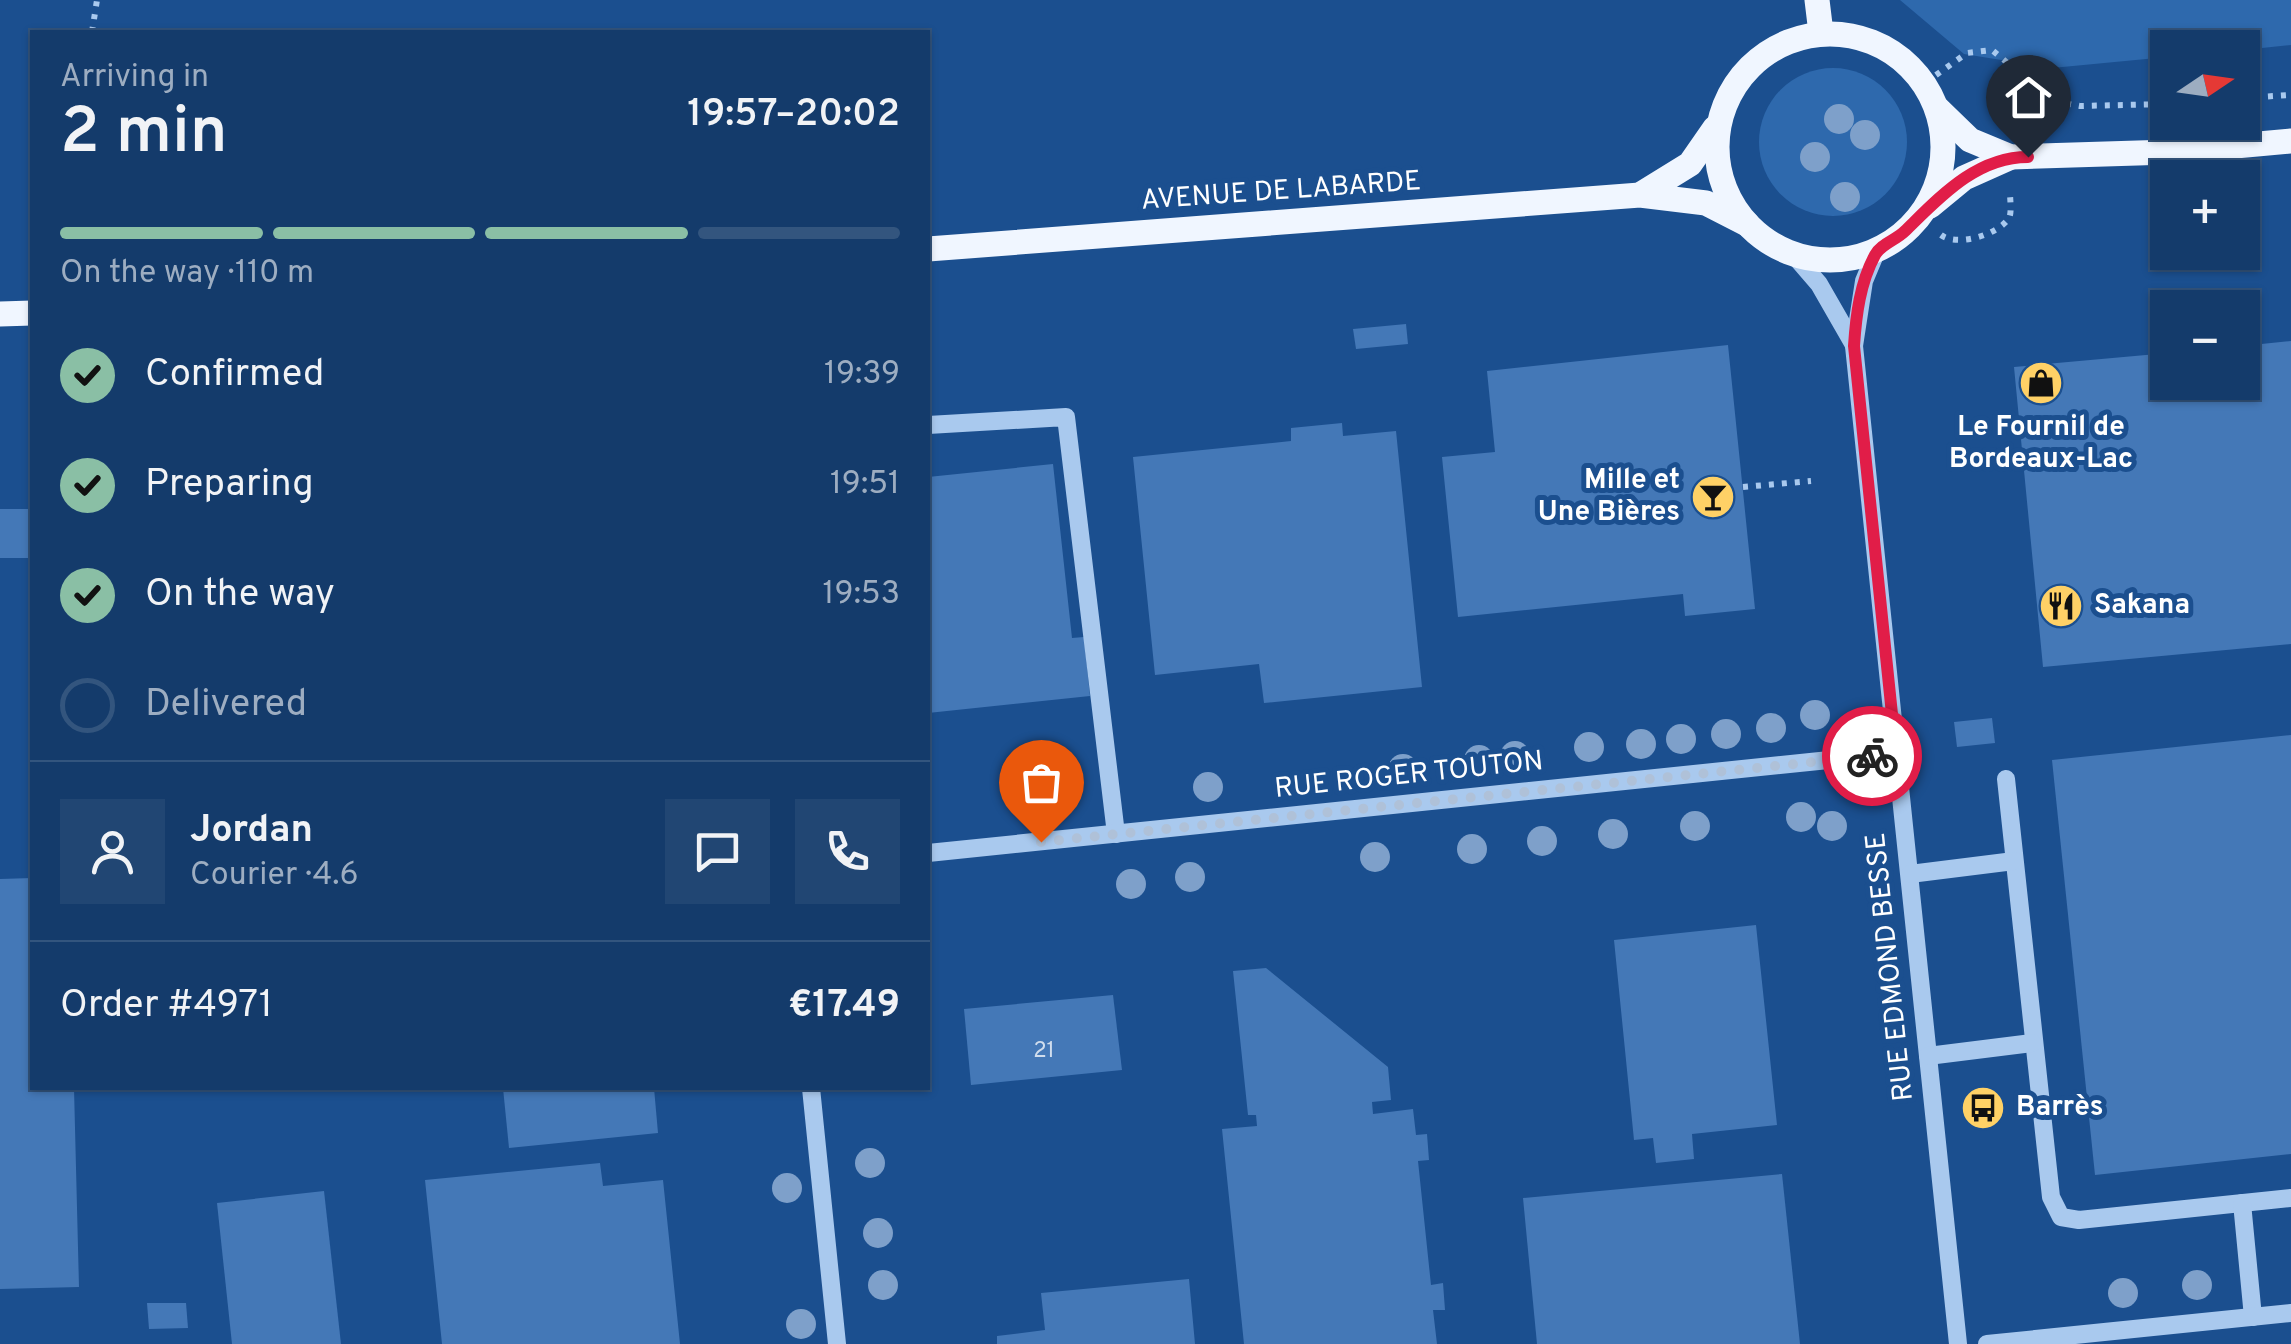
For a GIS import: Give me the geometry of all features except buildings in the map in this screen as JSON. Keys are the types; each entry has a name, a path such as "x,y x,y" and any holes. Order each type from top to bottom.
{"main road":[{"path":"1817,0 1821,33"},
{"path":"2011,157 1970,140 1909,66 1868,40 1821,33 1768,51 1730,92 1720,119 1720,175 1747,224 1768,243 1822,260 1850,259 1877,250 1902,235 1964,178 2011,157 2170,152 2291,141"},
{"path":"1921,214 1935,189 1942,161 1942,133 1929,94"},
{"name":"AVENUE DE LABARDE","path":"1640,194 1690,164 1706,146 1720,119"},
{"name":"AVENUE DE LABARDE","path":"930,250 1640,194 1695,200 1747,224"},
{"path":"0,314 30,313"}],"street":[{"name":"RUE EDMOND BESSE","path":"1877,250 1856,313 1854,346 1958,1344"},
{"name":"RUE EDMOND BESSE","path":"1794,254 1819,284 1854,346"},
{"path":"930,424 1066,417 1116,834"},
{"name":"RUE ROGER TOUTON","path":"930,853 1896,753"},
{"path":"2006,779 2051,1197 2061,1217 2079,1220 2291,1198"},
{"path":"1910,874 2014,861"},
{"path":"1928,1056 2032,1043"},
{"path":"811,1090 837,1344"},
{"path":"2242,1203 2254,1317"},
{"path":"1987,1344 2291,1313"}],"path":[{"path":"92,30 97,0"},
{"path":"1929,94 1968,53 1992,50 2005,56 2032,87 2054,100 2080,106 2150,104"},
{"path":"2260,97 2291,95"},
{"path":"1743,487 1811,481"}],"shaded area":[{"path":"1900,0 2291,0 2291,45 2260,48 2260,30 2150,30 2150,59 2052,68 1964,54"},
{"path":"1833,68 1861,74 1885,90 1901,114 1907,142 1901,170 1885,194 1861,210 1833,216 1805,210 1781,194 1765,170 1759,142 1765,114 1781,90 1805,74"}],"way so far":[{"path":"1041,842 1872,756"}],"place":[{"name":"Le Fournil de Bordeaux-Lac","path":"2041,383"},
{"name":"Mille et Une Bières","path":"1713,497"},
{"name":"Sakana","path":"2061,606"},
{"name":"Barrès","path":"1983,1108"}],"route":[{"path":"1872,756 1896,753 1854,346 1856,313 1864,281 1877,250 1902,235 1940,196 1987,166 2011,157 2028,157"}]}
